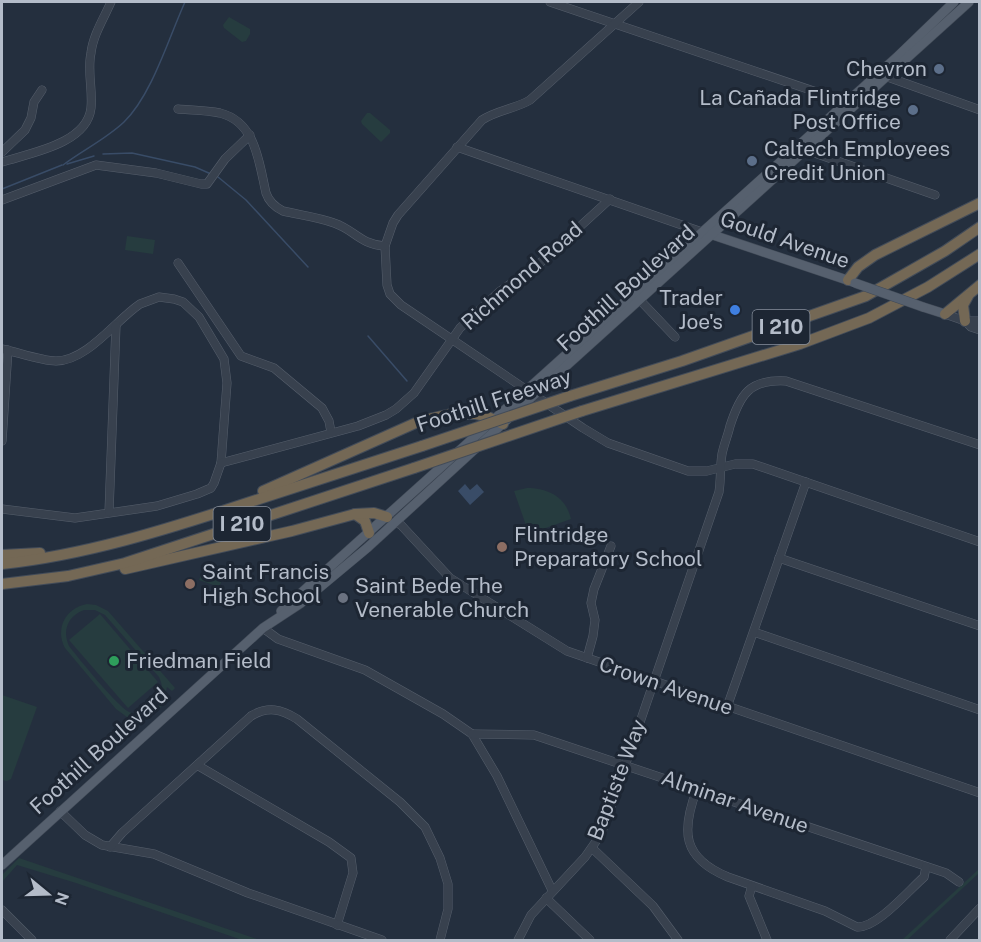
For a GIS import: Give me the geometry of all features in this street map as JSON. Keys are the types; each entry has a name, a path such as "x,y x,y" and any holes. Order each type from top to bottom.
{"highway":[{"path":"851,282 858,267 875,255 980,203"},
{"name":"Foothill Freeway","path":"2,564 44,559 88,550 206,516 682,361 866,296 945,251 980,227"},
{"name":"Foothill Freeway","path":"2,584 68,576 125,563 582,411 800,344 869,318 928,287 980,254"},
{"path":"945,314 980,285"},
{"path":"965,321 963,305 968,295"},
{"path":"206,516 420,421 437,416 476,414 498,422"},
{"path":"68,576 134,568 355,514 374,513 391,520"},
{"path":"355,514 365,521 369,533"},
{"path":"2,555 88,550"}],"main road":[{"name":"Foothill Boulevard","path":"2,865 262,628 301,603 707,233 806,150 954,2"},
{"name":"Foothill Boulevard","path":"882,75 969,2"},
{"name":"Foothill Boulevard","path":"707,233 795,147 851,104"},
{"name":"Gould Avenue","path":"707,233 945,314"},
{"name":"Foothill Boulevard","path":"276,618 296,596 369,533 391,520"}],"street":[{"path":"2,162 55,145 69,138 85,125 92,102 89,81 91,51 111,2"},
{"path":"549,2 851,104"},
{"path":"639,2 530,100 519,106 492,113 482,120 398,214 385,246 387,285 390,294 401,305 530,392 596,436 621,448 687,471 698,472 735,464 753,464 980,542"},
{"path":"882,75 980,110"},
{"path":"2,152 26,130 34,102 42,90"},
{"path":"177,109 222,113 240,123 250,135 255,148 268,200 276,207 283,211 332,222 364,242 385,246"},
{"path":"2,200 96,165 156,173 201,184 209,183 225,159 250,135"},
{"name":"Gould Avenue","path":"457,147 707,233"},
{"path":"795,147 935,195"},
{"name":"Richmond Road","path":"221,463 373,421 407,401 460,328 499,292 540,263 610,199"},
{"path":"178,263 241,356"},
{"path":"637,296 675,337"},
{"path":"2,441 5,350 51,360 68,359 86,349 132,310 150,299 159,297 174,299 191,308 199,317 224,360 226,383 221,463 218,477 211,488 157,506 75,518 2,509"},
{"name":"Gould Avenue","path":"945,314 965,321 980,321"},
{"name":"Gould Avenue","path":"965,321 971,327 980,330"},
{"path":"109,512 116,325"},
{"path":"224,360 241,356 274,368 322,408 329,421 331,432"},
{"name":"Baptiste Way","path":"518,940 531,915 592,848 605,824 719,492 722,453 737,406 745,394 756,384 770,380 786,381 980,445"},
{"path":"728,707 806,482"},
{"name":"Crown Avenue","path":"391,520 450,578 567,651 980,793"},
{"path":"586,658 595,620 591,603 594,589 611,546"},
{"path":"779,558 980,626"},
{"path":"262,628 278,639 365,670 443,714 472,734 497,776 552,890"},
{"path":"754,632 980,710"},
{"path":"110,847 122,833 244,722 258,712 280,710 297,719 400,802 425,827 440,858 448,884 447,909 440,940"},
{"name":"Alminar Avenue","path":"472,734 534,735 946,873 959,882"},
{"path":"197,765 328,842 351,858 353,873 337,925"},
{"path":"697,789 687,827 687,836 700,862 714,871 825,911 852,925 861,927 875,922 924,878 926,867"},
{"path":"60,811 85,835 102,845 154,854 248,893 382,940"},
{"path":"592,848 653,906 678,940"},
{"path":"752,886 749,896 767,940"},
{"path":"546,898 590,940"},
{"path":"951,940 980,908"},
{"path":"2,910 32,940"}],"green space":[{"path":"229,17 250,29 246,41 242,42 224,28 223,25"},
{"path":"367,113 390,130 381,142 362,124 361,121"},
{"path":"127,236 155,240 153,254 125,250"},
{"path":"535,488 555,495 569,511 571,519 529,534 514,491"},
{"path":"203,569 224,575 219,587 199,580"},
{"path":"96,605 108,611 175,688 172,691 167,687 163,705 154,714 141,719 127,717 116,709 65,648 61,634 64,620 79,606","holes":["84,610 95,610 105,615 159,677 162,687 161,697 158,703 145,713 129,712 116,701 69,646 66,629 70,620"]},
{"name":"Friedman Field","path":"100,614 158,682 128,708 69,640"},
{"path":"2,695 37,707 11,779 7,781 2,780"},
{"path":"19,858 260,940 242,940 17,865 2,882 2,875"},
{"path":"979,869 979,873 907,940 902,940"}],"water":[{"path":"465,484 470,490 477,484 484,492 470,505 458,491"}],"waterway":[{"path":"63,165 110,134 134,111 159,65 185,2"},
{"path":"103,154 132,153 195,167 211,174"},
{"path":"67,164 94,156"},
{"path":"2,189 62,165"},
{"path":"218,177 246,200 308,267"},
{"path":"368,336 407,381"}],"place":[{"name":"Chevron","path":"939,69"},
{"name":"La Cañada Flintridge Post Office","path":"913,110"},
{"name":"Caltech Employees Credit Union","path":"752,161"},
{"name":"Trader Joe's","path":"735,310"},
{"name":"Flintridge Preparatory School","path":"502,547"},
{"name":"Saint Francis High School","path":"190,584"},
{"name":"Saint Bede The Venerable Church","path":"343,598"},
{"name":"Friedman Field","path":"114,661"}]}
